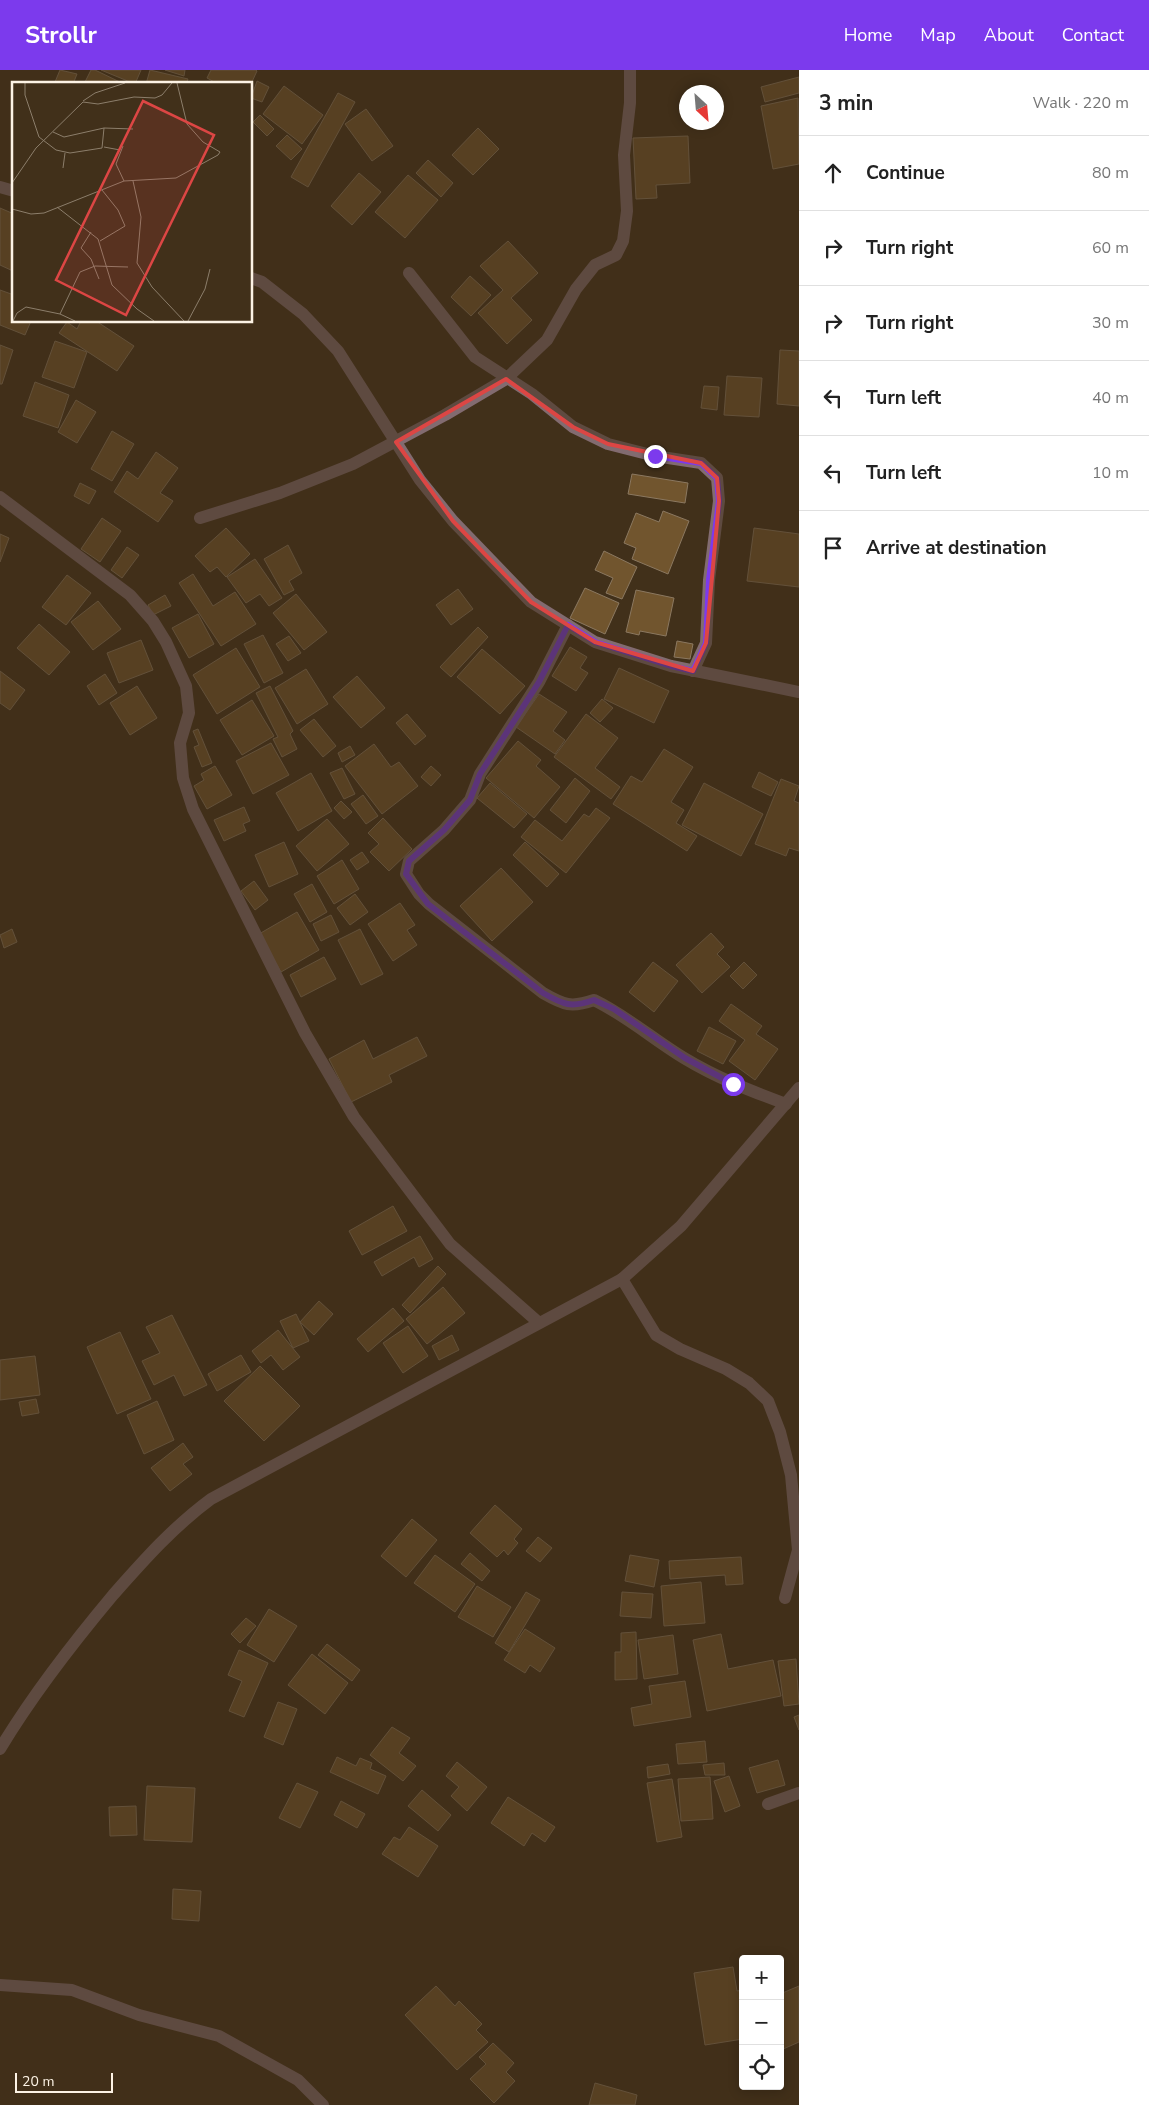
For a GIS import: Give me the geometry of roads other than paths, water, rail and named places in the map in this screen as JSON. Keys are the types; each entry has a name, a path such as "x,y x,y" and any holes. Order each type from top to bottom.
{"street":[{"path":"200,518 280,493 344,468 396,442 506,379 547,340 576,290 595,265 616,255 623,241 627,211 624,155 630,103 630,70"},
{"path":"409,273 475,357 506,379 532,394 573,427 608,444 655,456 701,463 717,478 719,501 709,580 706,643 693,671"},
{"path":"252,278 262,282 303,314 338,351 420,480 453,521 531,602 595,642 671,666 799,692"},
{"path":"0,497 130,595 153,621 166,642 186,686 189,713 180,742 183,778 192,809 305,1033 354,1117 450,1244 538,1322"},
{"path":"568,625 539,682 480,774 470,800 444,830 409,861 406,874 428,904 543,993 564,1004 579,1005 594,1000 614,1009 685,1058 733,1084 786,1104"},
{"path":"0,1749 21,1714 78,1636 155,1546 182,1520 211,1499 538,1322 622,1279 681,1226 799,1088"},
{"path":"622,1279 656,1335 680,1350 726,1369 749,1383 768,1401 780,1432 791,1475 798,1550 785,1598"},
{"path":"768,1804 799,1792"},
{"path":"0,1985 72,1990 139,2015 219,2036 298,2080 323,2105"}]}
